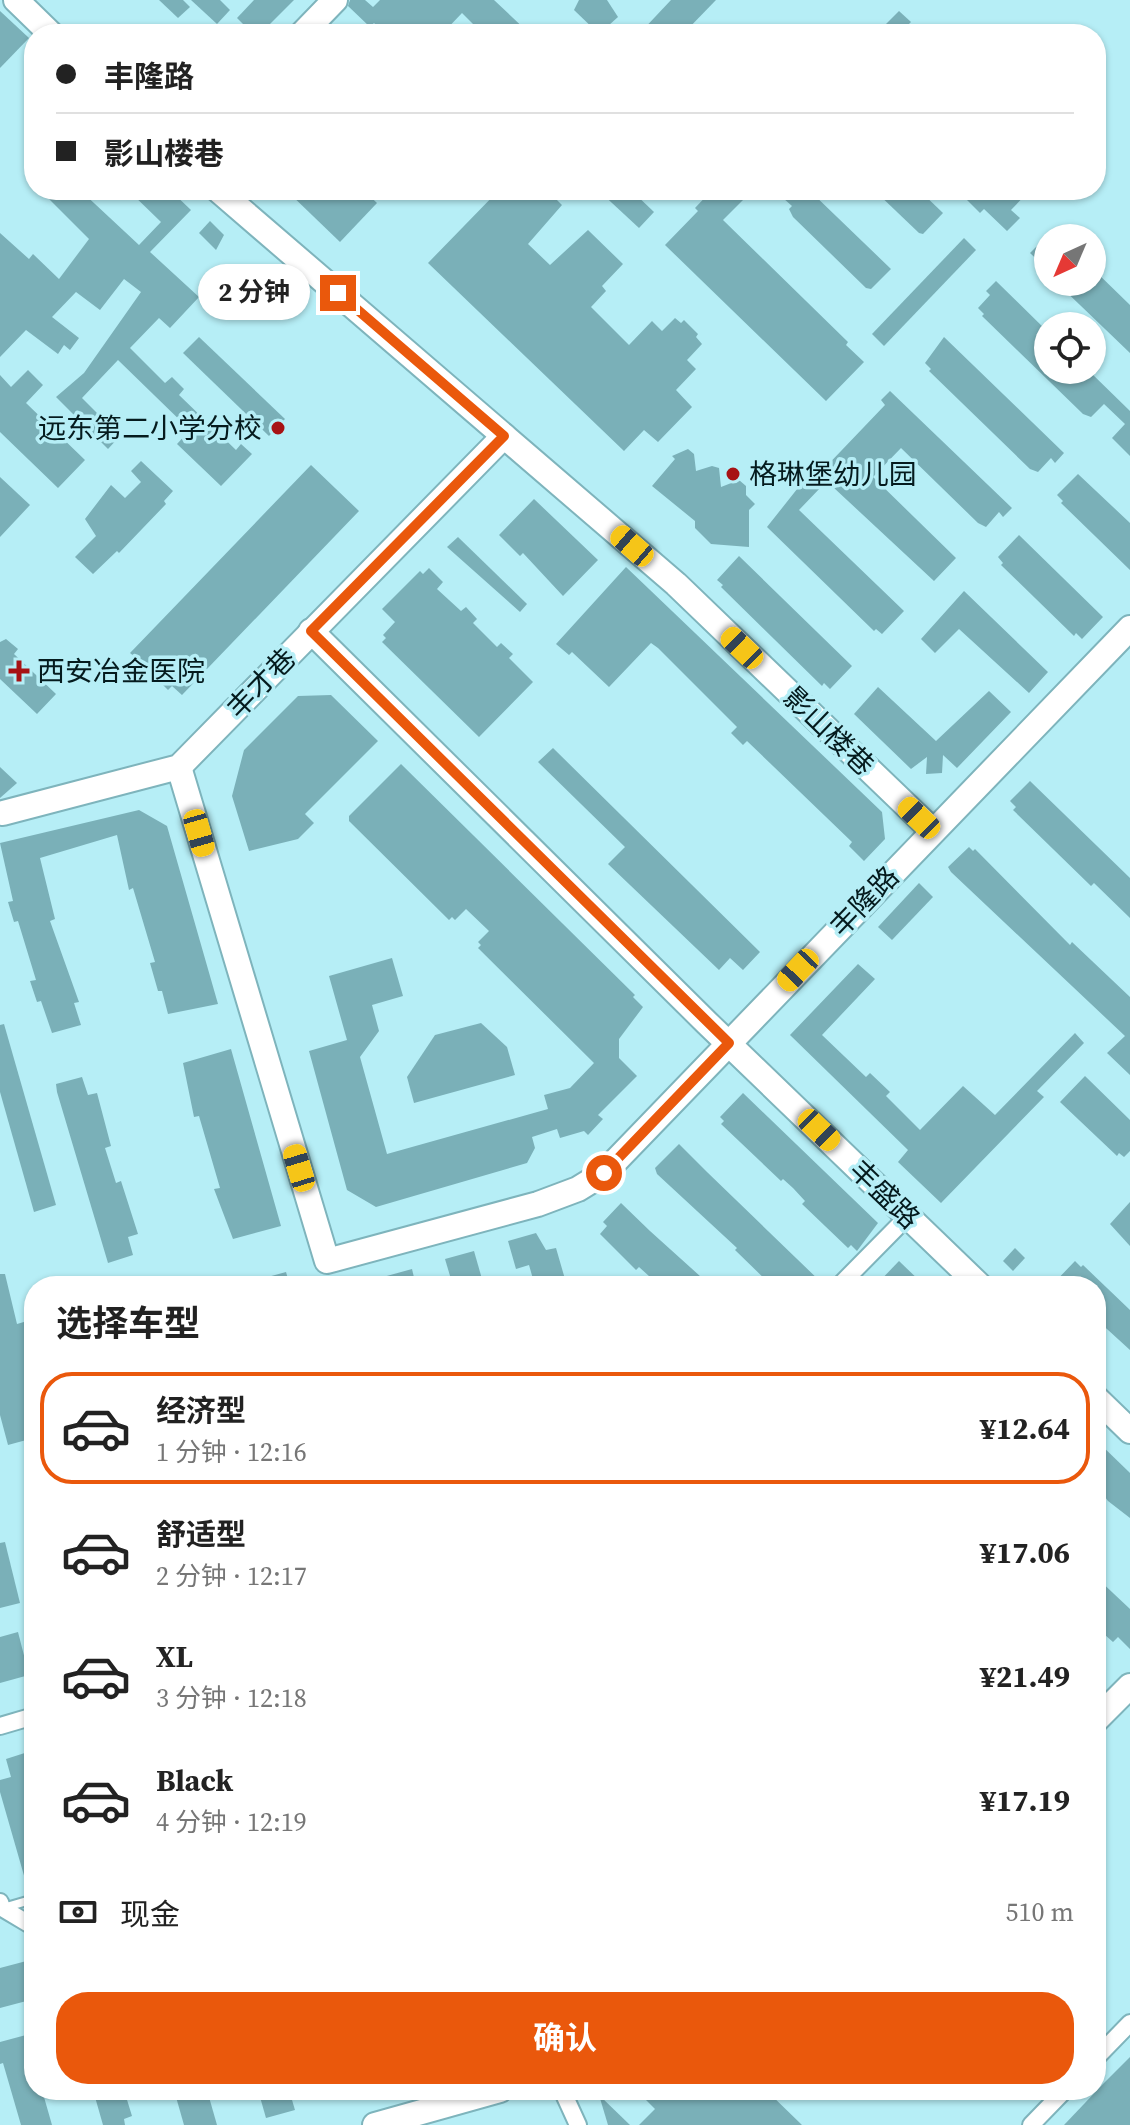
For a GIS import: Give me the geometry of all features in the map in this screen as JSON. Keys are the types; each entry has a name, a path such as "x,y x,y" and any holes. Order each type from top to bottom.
{"street":[{"path":"16,0 41,24"},
{"path":"312,24 335,0"},
{"name":"影山楼巷","path":"230,200 676,584 933,831"},
{"name":"丰才巷","path":"179,767 504,436"},
{"name":"丰隆路","path":"179,767 327,1261 538,1204 578,1189 604,1173 1130,628"},
{"name":"丰盛路","path":"311,631 970,1276"},
{"path":"3,813 179,767"},
{"path":"849,1276 908,1216"},
{"path":"1106,1408 1130,1431"},
{"path":"1106,1710 1130,1686"},
{"path":"0,1726 24,1719"},
{"path":"1,1905 24,1920"},
{"path":"1106,2048 1130,2023"},
{"path":"375,2125 464,2100"},
{"path":"567,2100 578,2125"},
{"path":"1031,2125 1055,2100"}],"lane":[{"path":"1,1905 24,1901"}],"building":[{"path":"159,0 183,0 190,7 178,18"},
{"path":"191,0 220,0 230,10 217,24"},
{"path":"254,0 294,0 270,24 243,24 237,18"},
{"path":"350,0 365,0 373,7 380,0 494,0 519,24 473,24 462,13 452,24 367,24 348,6"},
{"path":"579,0 607,0 618,17 610,24 589,24 574,10"},
{"path":"671,0 716,0 693,24 648,24"},
{"path":"0,11 24,33 24,43 0,68"},
{"path":"899,11 911,22 909,24 886,24"},
{"path":"50,200 91,200 139,245 161,222 138,200 180,200 191,210 150,252 199,297 170,328 159,318 130,348 165,383 172,377 184,389 179,395 236,450 241,444 252,454 221,486 177,444 190,430 118,360 82,398 120,436 108,449 56,397 84,373 141,292 124,279 100,310 76,292 52,317 79,338 70,350 64,345 58,354 26,330 0,357 0,233 29,259 33,254 59,279 89,239"},
{"path":"296,200 374,200 377,203 340,242"},
{"path":"489,200 557,200 562,205 528,244 550,265 588,230 623,264 602,286 606,291 591,307 629,345 652,321 662,331 675,318 681,323 684,320 698,334 696,337 702,344 687,360 696,369 676,390 692,407 658,442 644,430 624,451 428,263"},
{"path":"609,200 641,200 654,212 639,228"},
{"path":"703,200 743,200 723,220 848,342 846,345 864,362 826,401 665,245 698,211 695,208"},
{"path":"785,200 819,200 891,269 871,289 866,288 793,217 789,209 792,206"},
{"path":"884,200 929,200 943,213 923,234"},
{"path":"967,200 1020,200 1011,210 1020,218 1007,231 984,209 980,213"},
{"path":"210,221 224,235 216,250 199,233"},
{"path":"964,238 976,250 884,346 872,334"},
{"path":"996,281 1034,318 1034,366 982,316 984,314 978,308 990,295 986,291"},
{"path":"1106,282 1130,305 1130,353 1106,330 1106,312 1087,312 1071,296 1106,296"},
{"path":"199,337 285,419 269,436 183,353"},
{"path":"944,337 1064,453 1055,463 1051,458 1038,472 1030,469 929,371 931,369 925,363"},
{"path":"28,370 43,385 26,403 85,460 58,488 0,432 0,375 11,387"},
{"path":"1052,384 1102,384 1130,411 1130,456 1112,438 1125,424 1104,404 1091,417 1083,414"},
{"path":"890,391 1012,508 1003,517 999,512 986,527 978,523 901,448 873,477 956,558 934,581 819,474 885,405 881,400"},
{"path":"688,449 694,454 696,471 712,466 719,468 721,487 739,480 746,486 746,495 755,504 749,510 749,547 711,544 695,528 695,521 652,486 675,459 672,456"},
{"path":"141,461 173,491 164,501 166,504 119,553 117,551 93,574 75,557 96,536 85,519 111,485 125,498 141,482 131,471"},
{"path":"311,465 359,511 182,695 172,686 168,690 144,666 137,673 128,664 135,657 130,653"},
{"path":"809,474 822,486 799,510 904,611 882,634 876,629 874,631 767,527"},
{"path":"1078,474 1130,523 1130,570 1061,503 1063,501 1057,495"},
{"path":"0,477 30,505 0,537"},
{"path":"534,499 598,560 563,596 523,553 520,556 499,535"},
{"path":"1019,535 1103,617 1082,639 1076,633 1074,636 1001,565 1003,563 998,557"},
{"path":"458,537 527,604 520,612 447,547"},
{"path":"739,556 852,666 830,689 824,683 822,686 721,587 723,585 717,580"},
{"path":"626,567 882,812 885,839 864,861 849,846 852,842 747,741 743,745 731,733 737,727 651,643 609,687 572,652 569,655 556,644"},
{"path":"429,568 443,582 437,589 461,611 466,607 477,619 473,623 497,647 501,643 513,654 509,658 533,682 479,737 382,642 386,638 383,635 395,622 382,609 420,571 423,574"},
{"path":"964,591 1048,672 1029,693 959,629 935,653 921,639"},
{"path":"6,639 18,649 14,654 56,694 37,714 0,679 0,642"},
{"path":"878,687 936,741 989,691 1011,712 957,768 943,755 942,773 926,774 927,757 911,769 854,714"},
{"path":"331,695 378,741 305,814 314,823 298,839 249,851 232,796 244,750 298,696"},
{"path":"553,748 760,952 743,970 730,958 719,970 608,864 625,847 538,762"},
{"path":"401,764 635,995 633,997 643,1007 619,1039 619,1058 637,1076 598,1115 603,1119 588,1135 584,1131 560,1138 557,1129 532,1137 535,1148 527,1163 376,1207 347,1190 309,1051 347,1040 329,976 392,958 403,996 372,1005 379,1031 360,1057 387,1154 548,1109 544,1095 570,1088 594,1063 478,948 481,945 478,942 489,931 466,909 455,920 452,917 449,920 349,821 349,816"},
{"path":"0,767 17,783 0,798"},
{"path":"1030,781 1130,878 1130,918 1094,883 1091,886 1013,810 1016,807 1010,801"},
{"path":"139,810 167,826 218,1004 168,1014 150,963 155,962 133,888 129,890 117,835 40,858 55,919 50,921 79,1002 74,1003 81,1025 52,1033 41,1001 37,1002 30,981 36,980 18,921 14,922 8,902 13,901 0,843"},
{"path":"969,847 973,851 975,849 1070,945 1072,942 1130,997 1130,1075 1107,1053 1125,1036 951,872 948,867"},
{"path":"919,883 933,897 892,940 878,927"},
{"path":"858,964 875,979 822,1035 866,1077 870,1073 890,1092 886,1096 920,1130 963,1086 995,1115 1075,1033 1084,1043 1037,1091 1044,1097 941,1203 898,1162 908,1150 790,1035"},
{"path":"481,1023 507,1047 515,1075 414,1103 407,1077 435,1035"},
{"path":"4,1024 56,1205 34,1212 0,1092 0,1025"},
{"path":"231,1049 281,1226 233,1239 214,1189 220,1188 199,1116 194,1117 183,1063"},
{"path":"1085,1076 1130,1120 1130,1151 1124,1157 1119,1153 1117,1156 1060,1102"},
{"path":"82,1077 88,1095 97,1093 111,1146 105,1148 116,1183 121,1181 138,1234 128,1237 133,1255 108,1263 57,1092 56,1084"},
{"path":"743,1093 878,1223 857,1251 851,1245 848,1248 802,1204 805,1201 793,1188 783,1179 781,1181 721,1124 724,1121 720,1117"},
{"path":"679,1144 815,1276 762,1276 735,1250 737,1248 657,1174 655,1168"},
{"path":"1130,1202 1130,1246 1110,1224"},
{"path":"621,1203 700,1276 649,1276 639,1267 636,1270 600,1234 607,1226 603,1222"},
{"path":"536,1233 546,1250 556,1248 564,1276 532,1276 529,1265 516,1269 508,1241"},
{"path":"1015,1248 1025,1258 1013,1271 1003,1261"},
{"path":"474,1251 481,1276 450,1276 445,1259"},
{"path":"899,1261 915,1276 885,1276"},
{"path":"1075,1261 1094,1276 1061,1276"},
{"path":"412,1269 414,1276 387,1276"},
{"path":"0,1274 5,1274 17,1324 24,1322 24,1441 8,1445 0,1415"},
{"path":"1106,1287 1130,1310 1130,1350 1106,1328"},
{"path":"1106,1450 1130,1473 1130,1518 1108,1501"},
{"path":"5,1542 20,1603 0,1608 0,1543"},
{"path":"1106,1586 1130,1609 1130,1649 1118,1637 1113,1642 1106,1636"},
{"path":"18,1632 24,1655 24,1676 0,1683 0,1637"},
{"path":"24,1753 24,1876 0,1792 0,1780 11,1777 6,1759"},
{"path":"24,1962 24,2002 0,2008 0,1968"},
{"path":"24,2036 24,2100 45,2100 52,2125 21,2125 3,2063 0,2064 0,2042"},
{"path":"1130,2057 1130,2125 1064,2125 1088,2100 1106,2100 1106,2081"},
{"path":"96,2100 127,2100 132,2116 124,2119 125,2125 103,2125"},
{"path":"177,2100 210,2100 217,2125 184,2125"},
{"path":"261,2100 292,2100 295,2110 266,2118"},
{"path":"600,2100 630,2125 608,2125"},
{"path":"646,2100 776,2100 802,2125 639,2125 655,2109"}],"place":[{"name":"远东第二小学分校","path":"278,428"},
{"name":"格琳堡幼儿园","path":"733,474"},
{"name":"西安冶金医院","path":"19,671"}],"route":[{"path":"338,293 504,436 311,631 729,1043 604,1173"}]}
